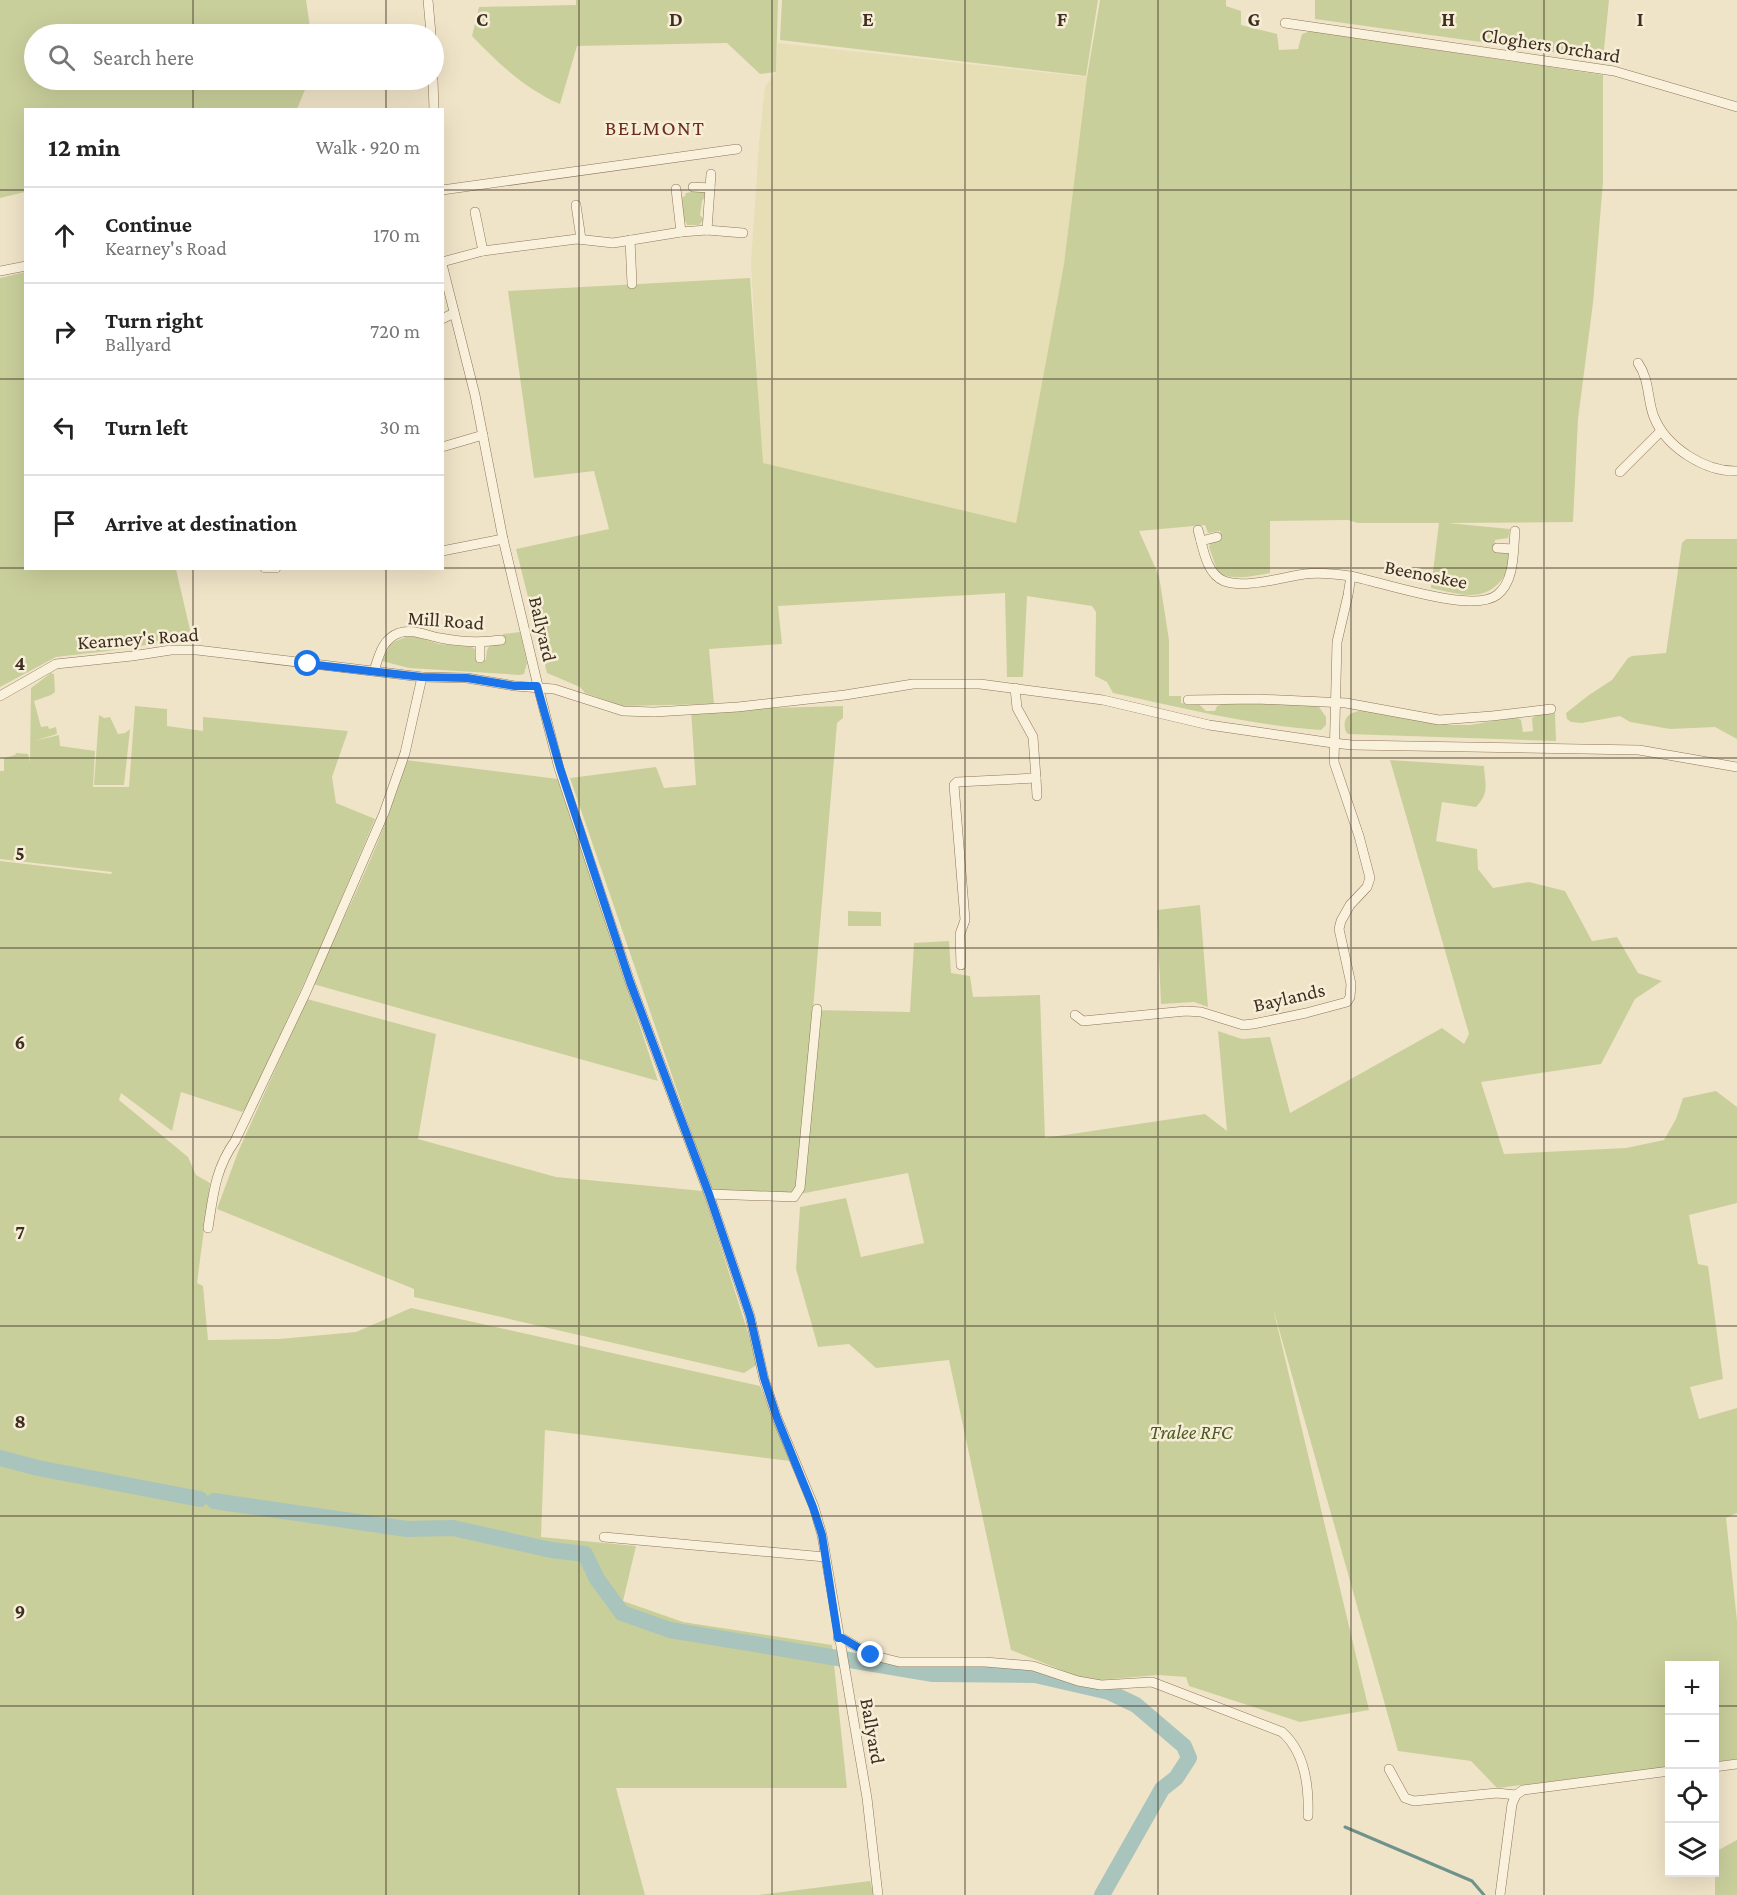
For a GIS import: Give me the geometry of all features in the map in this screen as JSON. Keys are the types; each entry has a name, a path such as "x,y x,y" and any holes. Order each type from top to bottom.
{"street":[{"path":"428,0 430,24"},
{"name":"Cloghers Orchard","path":"1285,23 1614,72 1737,107"},
{"path":"433,90 434,108"},
{"path":"444,190 737,149"},
{"path":"707,230 711,174"},
{"path":"693,187 710,188"},
{"path":"676,189 681,232"},
{"path":"576,205 581,239"},
{"path":"476,212 483,251"},
{"path":"444,262 483,251 581,239 613,243 681,232 707,230 742,233"},
{"path":"630,240 632,284"},
{"path":"0,271 24,266"},
{"name":"Ballyard","path":"444,271 475,395 503,539 537,686 560,768 630,982 709,1194 750,1316 764,1378 777,1418 822,1535 867,1798 878,1895"},
{"path":"444,318 454,313"},
{"path":"1638,363 1645,375 1653,416 1661,431 1692,459 1714,469 1737,471"},
{"path":"1620,472 1661,431"},
{"path":"444,446 483,435"},
{"name":"Beenoskee","path":"1198,530 1210,570 1224,581 1235,583 1277,580 1307,573 1351,576 1454,600 1482,602 1497,595 1508,581 1513,562 1515,531"},
{"path":"1201,541 1217,537"},
{"path":"444,551 503,539"},
{"path":"1497,548 1514,549"},
{"path":"1333,743 1337,642 1351,576"},
{"name":"Mill Road","path":"374,671 381,648 399,633 413,632 480,643 501,640"},
{"path":"480,643 480,658"},
{"name":"Kearney's Road","path":"0,696 56,664 171,650 223,652 422,677 467,678 515,686 537,686 554,689 623,711 738,707 845,695 913,684 980,684 1102,699 1209,724 1333,743 1639,750 1737,767"},
{"path":"208,1228 215,1183 228,1151 235,1141 306,992 384,813 405,753 422,677"},
{"path":"1015,688 1017,708 1033,737 1037,796"},
{"path":"1188,700 1257,699 1336,703 1438,720 1551,709"},
{"name":"Baylands","path":"1075,1015 1083,1021 1186,1011 1201,1012 1243,1024 1253,1024 1347,1002 1350,997 1351,984 1339,929 1350,906 1367,887 1370,878 1359,836 1334,762 1333,743"},
{"path":"961,965 960,934 965,920 954,785 957,782 1036,778"},
{"path":"709,1194 794,1197 800,1188 817,1009"},
{"path":"604,1537 825,1557"},
{"path":"838,1638 842,1638 871,1655 899,1662 1004,1663 1033,1666 1078,1681 1101,1684 1152,1682 1282,1732 1292,1740 1297,1749 1309,1794 1308,1816"},
{"path":"1719,1766 1737,1764"},
{"path":"1389,1769 1405,1798 1414,1801 1497,1793 1516,1795"},
{"path":"1500,1895 1512,1804 1516,1795 1523,1790 1665,1772"}],"shaded area":[{"path":"778,43 1087,77 1064,264 1016,523 762,463 751,263 765,87 776,72"}],"green space":[{"path":"0,0 306,0 310,24 24,24 24,90 305,90 297,108 24,108 24,192 0,198"},
{"path":"576,0 778,0 776,72 760,74 727,43 577,46 560,104 535,91 513,74 472,36 479,7 576,5"},
{"path":"782,0 1098,0 1086,76 780,40"},
{"path":"1100,0 1226,0 1226,6 1241,11 1241,25 1277,34 1279,50 1298,49 1302,34 1311,31 1603,75 1603,182 1593,303 1578,419 1573,522 1448,523 1510,529 1508,538 1495,540 1494,551 1510,552 1505,575 1489,591 1471,595 1431,588 1439,523 1358,523 1348,520 1270,521 1270,573 1237,577 1218,573 1209,547 1211,541 1222,538 1220,531 1208,533 1205,525 1139,531 1159,576 1169,640 1169,696 1181,696 1181,703 1199,704 1206,711 1215,711 1217,706 1225,703 1319,707 1326,717 1326,725 1321,730 1243,720 1113,693 1107,682 1095,676 1096,612 1092,606 1027,596 1023,677 1007,677 1005,593 778,606 782,644 709,649 714,704 622,706 585,693 580,687 547,673 516,549 609,529 594,471 534,478 508,291 750,278 763,463 1016,523 1064,264 1087,77"},
{"path":"1315,0 1609,0 1603,59 1315,19"},
{"path":"691,189 705,192 700,215 704,219 699,225 687,225 683,217 682,197 691,192"},
{"path":"24,272 24,570 176,570 193,643 159,643 56,657 0,687 0,278"},
{"path":"1686,539 1737,539 1737,739 1715,727 1670,729 1630,722 1620,716 1582,723 1571,722 1567,719 1566,713 1612,680 1628,658 1666,653 1682,543"},
{"path":"520,632 527,663 524,674 520,675 409,668 382,661 391,643 406,637 417,637 439,644 472,647 477,651 478,661 486,660 490,646 505,642 503,634"},
{"path":"51,673 54,674 55,692 34,701 41,727 48,726 49,729 56,727 57,734 34,741 59,735 60,746 95,751 93,787 129,787 135,706 167,709 167,726 203,731 203,717 348,731 332,777 336,803 375,819 321,946 247,1107 242,1112 181,1092 172,1131 121,1093 119,1100 188,1157 196,1175 210,1183 197,1283 203,1286 208,1340 279,1339 356,1332 411,1308 760,1386 790,1461 545,1430 541,1537 636,1546 623,1601 683,1622 832,1645 847,1788 616,1788 645,1895 0,1895 0,861 111,874 112,872 0,859 0,771 4,771 4,758 16,753 28,754 30,762 31,688"},
{"name":"Tralee RFC","path":"843,706 843,718 837,723 813,1010 910,1012 914,943 949,941 951,973 970,976 973,997 1040,995 1045,1138 1205,1114 1227,1131 1218,1031 1242,1039 1270,1037 1290,1113 1442,1028 1464,1044 1469,1034 1390,760 1484,766 1486,788 1480,802 1476,807 1442,802 1436,841 1477,849 1478,869 1493,888 1529,882 1565,891 1592,941 1617,937 1638,973 1662,981 1635,999 1601,1064 1481,1082 1504,1154 1626,1148 1664,1140 1676,1119 1683,1098 1716,1091 1737,1107 1737,1203 1689,1215 1698,1264 1708,1266 1723,1379 1690,1387 1699,1419 1737,1408 1737,1513 1726,1518 1737,1621 1737,1759 1719,1761 1719,1661 1665,1661 1665,1767 1497,1788 1471,1761 1398,1751 1273,1308 1369,1710 1300,1722 1189,1686 1186,1677 1158,1675 1089,1681 1011,1650 949,1360 876,1368 849,1344 818,1347 796,1269 800,1207 846,1198 861,1257 924,1243 908,1173 795,1195 713,1195 570,778 656,767 664,788 696,785 691,710"},
{"path":"1364,710 1449,725 1470,725 1516,717 1521,720 1523,732 1533,731 1532,718 1535,716 1555,712 1556,741 1348,734 1345,723 1348,716"},
{"path":"99,715 104,718 110,717 118,734 130,729 124,785 94,785"},
{"path":"406,760 558,779 658,1081 313,984 376,846"},
{"path":"1200,905 1208,1007 1194,1002 1161,1004 1157,910"},
{"path":"848,911 881,912 881,926 848,926"},
{"path":"307,999 436,1034 418,1139 556,1177 703,1191 758,1364 744,1373 414,1297 414,1289 217,1209 238,1152"},
{"path":"1737,1840 1737,1895 1715,1895 1715,1877 1719,1877 1719,1850"},
{"path":"870,1881 874,1895 758,1895"}],"waterway":[{"path":"0,1458 38,1468 200,1499"},
{"path":"214,1501 407,1529 453,1528 551,1550 585,1554 597,1579 622,1613 670,1630 933,1674 1035,1675 1109,1692 1136,1705 1184,1746 1189,1758 1176,1778 1162,1789 1102,1895"},
{"path":"1345,1827 1472,1881 1484,1895"}],"district":[{"name":"BELMONT","path":"655,128"}],"route":[{"path":"308,664 440,679 467,678 515,686 537,686 560,768 630,982 709,1194 750,1316 764,1378 777,1418 822,1535 838,1638 842,1638 871,1655"}]}
